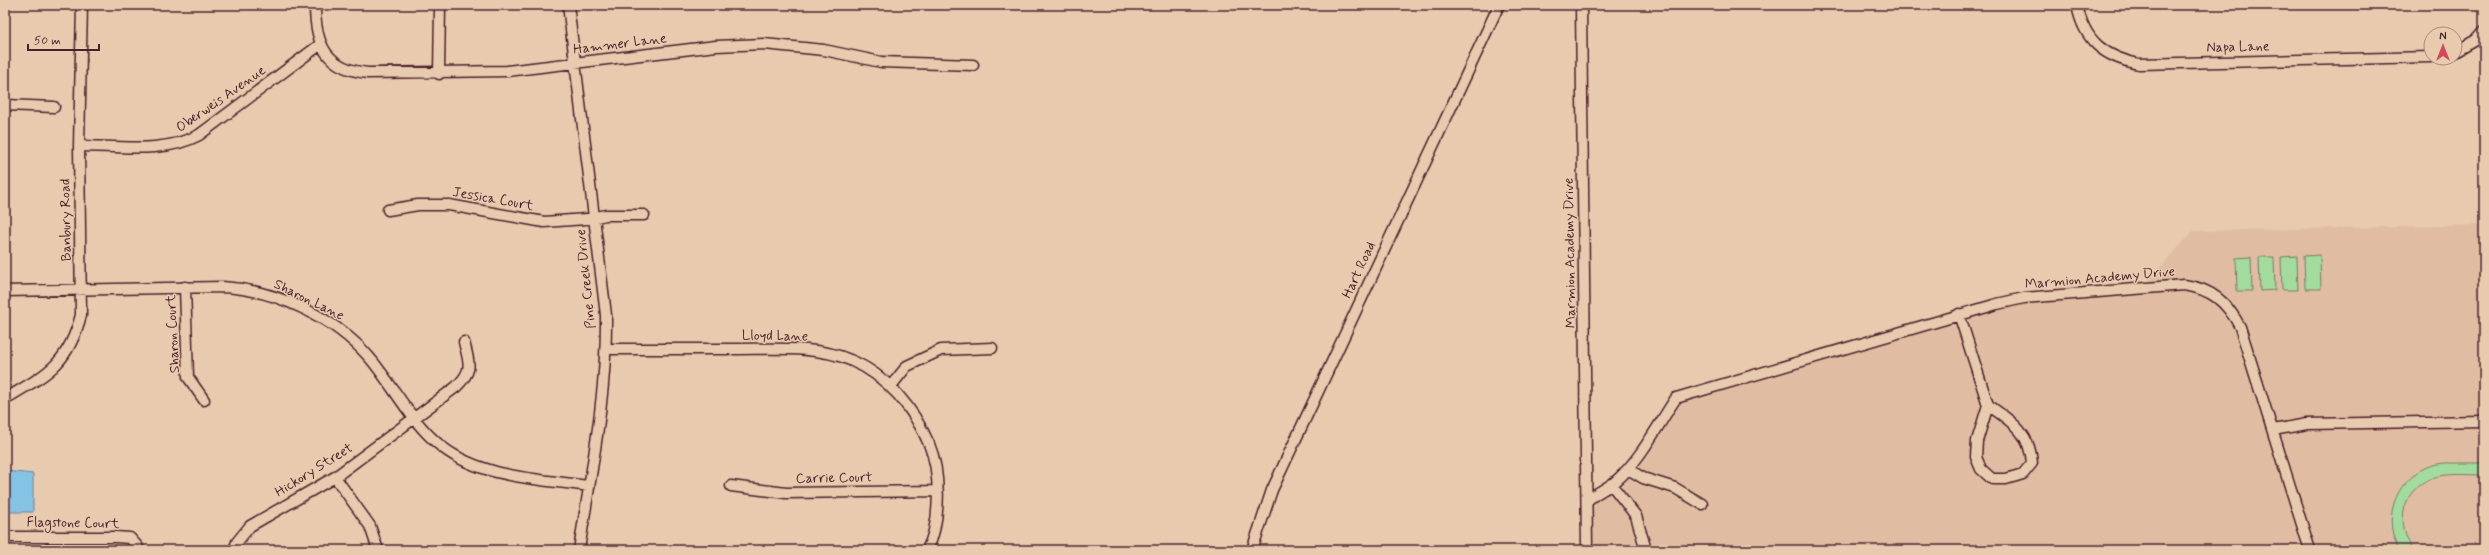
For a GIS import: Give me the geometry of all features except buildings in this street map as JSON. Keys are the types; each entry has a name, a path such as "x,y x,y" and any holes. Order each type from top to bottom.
{"street":[{"name":"Banbury Road","path":"5,399 48,374 62,359 75,338 81,315 79,146 82,5"},
{"name":"Hammer Lane","path":"315,5 315,29 321,44 330,58 351,70 368,73 439,74 507,71 716,46 764,44 824,50 881,62 972,65"},
{"path":"439,74 440,5"},
{"name":"Pine Creek Drive","path":"568,5 574,64 606,315 606,349 603,391 579,550"},
{"name":"Hart Road","path":"1252,550 1272,490 1499,5"},
{"name":"Marmion Academy Drive","path":"1581,5 1588,500 1587,550"},
{"name":"Napa Lane","path":"2078,5 2080,20 2090,36 2101,49 2118,60 2139,64 2423,57"},
{"path":"2463,47 2476,40 2484,31"},
{"name":"Oberweis Avenue","path":"79,146 164,146 185,142 198,135 321,44"},
{"path":"5,105 54,107"},
{"name":"Jessica Court","path":"388,210 418,204 442,205 477,209 544,222 594,217 606,214 644,215"},
{"name":"Marmion Academy Drive","path":"1588,500 1600,490 1611,484 1628,469 1676,398 1997,304 2040,297 2184,285 2213,293 2226,305 2240,327 2310,550"},
{"name":"Sharon Lane","path":"5,291 185,287 246,288 266,293 331,323 370,358 414,419 441,446 472,465 507,474 589,486"},
{"name":"Sharon Court","path":"185,287 188,377 204,400"},
{"path":"1959,314 1988,405 2024,434 2031,448 2032,463 2023,474 2015,478 1992,479 1981,469 1976,457 1976,441 1988,405"},
{"name":"Hickory Street","path":"234,550 237,542 250,526 335,477 414,419 465,379 470,368 464,342"},
{"path":"927,550 933,538 937,491 935,459 924,433 891,386 907,366 941,350 992,348"},
{"name":"Lloyd Lane","path":"606,349 806,350 850,360 891,386"},
{"path":"2272,430 2307,424 2484,422"},
{"path":"1628,469 1643,478 1675,488 1702,504"},
{"path":"335,477 370,526 378,550"},
{"path":"1611,484 1636,516 1646,550"},
{"name":"Carrie Court","path":"731,486 786,493 937,491"},
{"name":"Flagstone Court","path":"5,537 130,538 138,547"}],"shaded area":[{"path":"2484,225 2484,550 1592,550 1592,489 1608,480 1623,466 1673,394 2025,292 2147,283 2193,231"}],"green space":[{"path":"2320,255 2321,289 2305,289 2304,256"},
{"path":"2297,256 2298,290 2282,290 2281,257"},
{"path":"2251,257 2252,291 2237,291 2236,258"},
{"path":"2259,257 2274,257 2275,290 2260,291"},
{"path":"2446,463 2484,463 2484,475 2453,475 2435,477 2424,482 2415,489 2405,508 2403,519 2404,529 2414,550 2399,550 2393,536 2391,521 2393,507 2398,493 2406,482 2417,472 2430,466"}],"water":[{"path":"5,471 33,474 33,512 5,512"}]}
